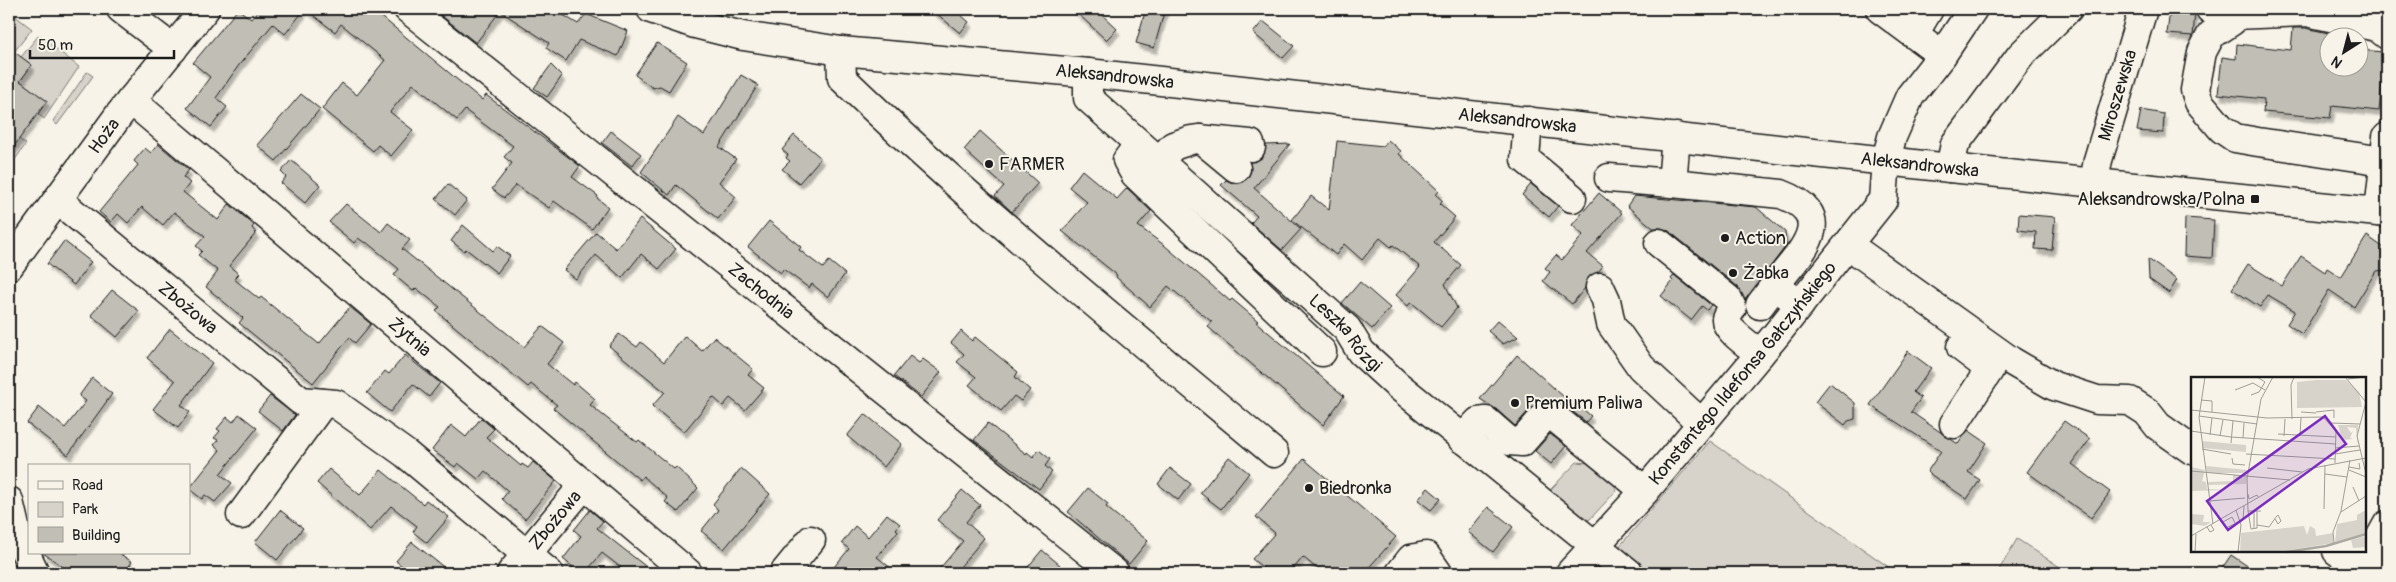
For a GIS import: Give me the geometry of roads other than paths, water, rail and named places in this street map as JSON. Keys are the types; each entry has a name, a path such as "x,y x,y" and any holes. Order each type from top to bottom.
{"street":[{"path":"121,9 173,49"},
{"name":"Hoża","path":"9,266 131,100 205,9"},
{"name":"Zachodnia","path":"408,9 1114,573"},
{"name":"Aleksandrowska","path":"652,9 695,24 743,36 841,51 1088,74 2383,213"},
{"path":"1880,9 1942,54"},
{"path":"1914,34 1929,9"},
{"name":"Konstantego Ildefonsa Gałczyńskiego","path":"1570,573 1644,491 1800,305 1850,255 1883,200 1886,160 1892,137 1910,96 1973,9"},
{"path":"1950,168 1955,144 2021,55 2068,9"},
{"name":"Miroszewska","path":"2094,182 2098,160 2143,9"},
{"path":"2222,12 2307,12 2377,27 2387,35"},
{"path":"2222,12 2232,21 2211,35 2206,44 2197,71 2195,90 2198,102 2222,129 2235,138 2258,142 2386,149 2383,213"},
{"path":"841,51 842,78 877,111 1013,235 1274,452"},
{"name":"Leszka Rózgi","path":"1088,74 1088,98 1346,329 1361,352 1462,439 1629,573"},
{"name":"Żytnia","path":"131,100 583,486 688,573"},
{"path":"1528,121 1525,159 1572,198"},
{"path":"1243,157 1250,144 1188,135 1173,146 1127,160 1134,174 1322,352"},
{"path":"1672,183 1676,137"},
{"path":"1609,178 1781,194 1794,199 1804,208 1812,221 1812,234 1808,243 1768,295 1800,305"},
{"name":"Zbożowa","path":"58,200 301,402 336,404 406,454 519,564 549,573"},
{"path":"1659,243 1728,299 1732,308 1726,317 1726,324 1760,354"},
{"path":"1850,255 1990,368 1954,424"},
{"path":"1850,255 2011,361 2054,386 2096,400 2130,401 2147,412 2158,426 2191,449"},
{"path":"1600,287 1606,300 1611,324 1641,367 1702,423"},
{"path":"240,515 323,403"},
{"path":"1462,439 1478,422 1486,421 1509,440 1522,442 1543,418 1553,416 1644,491"},
{"name":"Zbożowa","path":"519,564 583,486"},
{"path":"9,501 16,535 34,573"},
{"path":"2338,552 2362,571 2387,525"},
{"path":"784,573 811,540"},
{"path":"1400,573 1411,559 1426,556 1438,573"}],"place":[{"name":"FARMER","path":"989,164"},
{"name":"Aleksandrowska/Polna","path":"2255,199"},
{"name":"Action","path":"1725,238"},
{"name":"Żabka","path":"1733,273"},
{"name":"Premium Paliwa","path":"1515,403"},
{"name":"Biedronka","path":"1309,488"}]}
